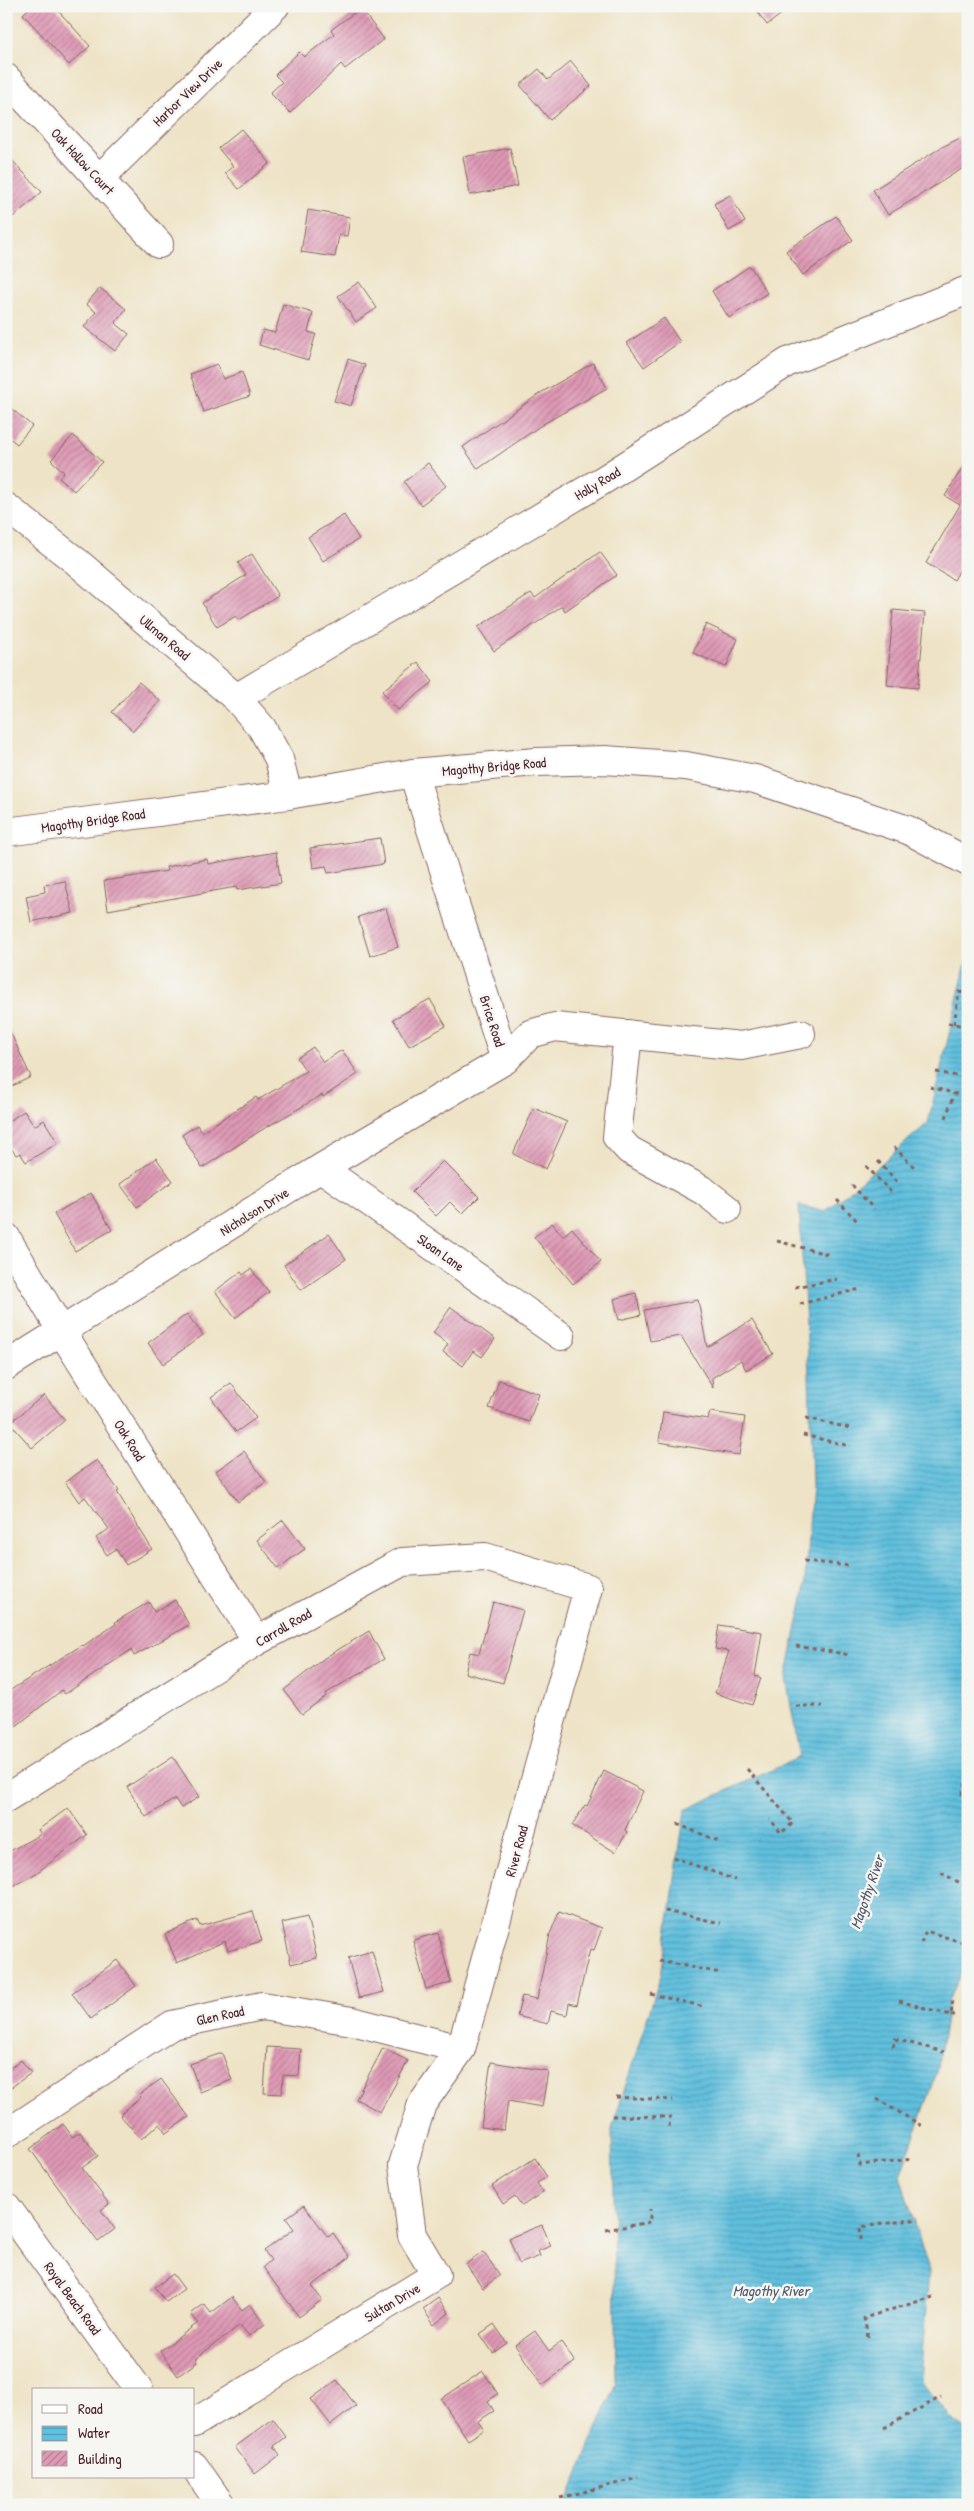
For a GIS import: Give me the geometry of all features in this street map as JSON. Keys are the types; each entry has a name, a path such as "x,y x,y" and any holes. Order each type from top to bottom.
{"street":[{"name":"Harbor View Drive","path":"100,178 275,6"},
{"name":"Oak Hollow Court","path":"6,78 159,244"},
{"name":"Holly Road","path":"236,698 605,479 788,362 968,290"},
{"name":"Ullman Road","path":"6,507 77,562 236,698 262,728 279,759 288,794"},
{"name":"Magothy Bridge Road","path":"6,832 288,794 413,773 536,762 605,760 686,766 755,779 908,830 968,862"},
{"name":"Brice Road","path":"413,773 505,1060 530,1034 555,1027 741,1046 801,1034"},
{"path":"628,1034 617,1137 629,1150 704,1191 728,1209"},
{"name":"Nicholson Drive","path":"6,1366 321,1168 505,1060"},
{"name":"Sloan Lane","path":"321,1168 561,1336"},
{"name":"Oak Road","path":"6,1237 62,1332 257,1641"},
{"name":"Carroll Road","path":"6,1798 257,1641 402,1562 485,1557 588,1588"},
{"name":"River Road","path":"422,2104 461,2049 588,1588"},
{"name":"Glen Road","path":"6,2134 172,2025 262,2006 352,2021 461,2049"},
{"name":"Sultan Drive","path":"195,2422 436,2275 412,2235 403,2165 422,2104"},
{"name":"Royal Beach Road","path":"6,2206 138,2388"},
{"path":"195,2467 221,2505"}],"path":[{"path":"954,1024 959,992 968,994"},
{"path":"948,1023 966,1026 968,1007"},
{"path":"936,1072 963,1077"},
{"path":"930,1087 968,1097"},
{"path":"946,1118 954,1093"},
{"path":"894,1148 916,1169"},
{"path":"878,1161 898,1183"},
{"path":"866,1166 892,1192"},
{"path":"852,1185 874,1209"},
{"path":"837,1200 858,1222"},
{"path":"777,1241 830,1255"},
{"path":"795,1287 837,1279"},
{"path":"800,1304 860,1289"},
{"path":"806,1418 850,1428"},
{"path":"802,1435 850,1446"},
{"path":"804,1561 850,1566"},
{"path":"796,1646 852,1654"},
{"path":"796,1706 822,1706"},
{"path":"747,1769 793,1823 781,1833 770,1818"},
{"path":"966,1783 962,1794 968,1796"},
{"path":"677,1824 721,1842"},
{"path":"673,1857 735,1880"},
{"path":"941,1873 968,1887"},
{"path":"665,1910 721,1923"},
{"path":"921,1943 926,1931 968,1944"},
{"path":"659,1961 721,1973"},
{"path":"651,1994 705,2007"},
{"path":"950,2014 953,1998"},
{"path":"898,2001 960,2015"},
{"path":"893,2046 895,2039 944,2052"},
{"path":"616,2097 673,2100"},
{"path":"877,2099 922,2126"},
{"path":"612,2116 670,2117 669,2126"},
{"path":"858,2155 860,2165 913,2159"},
{"path":"606,2230 650,2222 650,2210"},
{"path":"861,2240 860,2227 919,2219"},
{"path":"868,2337 864,2318 933,2297"},
{"path":"884,2428 941,2397"},
{"path":"560,2498 638,2478"}],"water":[{"name":"Magothy River","path":"968,954 968,1961 949,1999 937,2073 900,2176 929,2271 920,2380 950,2418 968,2431 968,2505 568,2505 567,2501 616,2383 612,2128 661,1975 685,1810 800,1757 786,1678 804,1593 812,1486 809,1374 799,1205 825,1212 928,1123"}],"building":[{"path":"31,6 54,6 90,46 69,65 23,14"},
{"path":"753,6 792,6 767,25"},
{"path":"360,8 384,39 345,69 341,64 290,113 270,93 282,82 275,75 299,52 304,57 334,34 331,30"},
{"path":"571,61 591,86 550,120 520,85 539,69 548,80"},
{"path":"241,129 270,163 239,189 225,173 233,166 218,148"},
{"path":"968,134 968,165 888,215 873,190 942,147"},
{"path":"510,148 518,186 470,195 463,157"},
{"path":"6,154 42,192 6,223"},
{"path":"730,195 745,222 729,231 714,204"},
{"path":"308,210 350,217 347,236 339,235 335,257 301,252"},
{"path":"836,216 853,240 803,275 786,251"},
{"path":"750,266 767,293 729,318 712,291"},
{"path":"359,282 377,308 356,322 338,296"},
{"path":"100,288 126,309 115,323 129,334 115,351 84,327 96,312 86,304"},
{"path":"283,304 313,313 308,332 316,334 308,360 259,345 263,330 275,333"},
{"path":"664,318 680,342 644,367 627,343"},
{"path":"348,359 365,365 351,406 334,401"},
{"path":"593,363 607,388 543,424 478,469 463,447 542,392"},
{"path":"217,364 223,379 242,372 250,396 204,412 190,374"},
{"path":"6,404 32,426 17,444 6,435"},
{"path":"73,435 102,462 74,491 59,478 64,472 51,460"},
{"path":"968,459 968,556 954,580 926,563 960,505 945,496"},
{"path":"428,463 446,486 421,505 404,482"},
{"path":"344,515 359,539 323,561 308,537"},
{"path":"600,552 617,575 565,611 562,606 494,651 478,627 531,593 535,598"},
{"path":"252,554 278,596 239,620 236,616 217,627 202,603 246,575 238,563"},
{"path":"893,610 925,613 918,688 887,685"},
{"path":"706,624 738,639 726,667 693,653"},
{"path":"418,662 433,682 398,710 382,691"},
{"path":"139,682 160,701 133,731 112,712"},
{"path":"380,838 384,864 328,873 326,866 313,868 310,848"},
{"path":"276,852 281,883 237,890 236,887 108,910 104,881 167,871 166,867 207,859 208,864"},
{"path":"65,881 73,913 31,922 26,896 45,892 44,885"},
{"path":"386,908 398,947 370,956 358,917"},
{"path":"430,999 446,1026 409,1046 393,1019"},
{"path":"6,1023 31,1077 6,1089"},
{"path":"313,1047 323,1062 342,1050 358,1074 323,1097 322,1095 260,1131 202,1168 182,1135 197,1125 202,1132 256,1097 258,1100 306,1071 297,1058"},
{"path":"534,1108 567,1122 546,1169 513,1154"},
{"path":"24,1111 34,1126 44,1120 58,1143 26,1162 20,1153 16,1155 6,1141 6,1123"},
{"path":"156,1158 173,1181 137,1207 120,1184"},
{"path":"443,1161 479,1197 462,1214 450,1202 436,1216 412,1192"},
{"path":"91,1193 112,1230 75,1251 54,1214"},
{"path":"552,1223 563,1236 572,1228 601,1262 573,1284 534,1237"},
{"path":"329,1234 346,1259 301,1290 284,1265"},
{"path":"251,1269 269,1292 235,1318 215,1291 241,1272 243,1275"},
{"path":"636,1293 641,1315 619,1320 614,1299"},
{"path":"698,1300 707,1347 752,1320 773,1354 746,1370 741,1360 712,1378 713,1388 681,1336 650,1341 644,1310"},
{"path":"451,1307 495,1339 482,1357 473,1351 463,1366 443,1352 448,1344 433,1333"},
{"path":"187,1314 203,1335 163,1364 148,1343"},
{"path":"499,1380 539,1394 529,1422 489,1408"},
{"path":"231,1383 256,1418 236,1432 211,1397"},
{"path":"44,1395 65,1420 32,1448 10,1423"},
{"path":"663,1412 708,1419 710,1412 745,1417 739,1455 659,1442"},
{"path":"244,1451 266,1482 238,1502 216,1471"},
{"path":"97,1460 119,1491 117,1492 152,1549 126,1565 116,1549 107,1555 96,1538 109,1529 85,1497 79,1502 65,1482"},
{"path":"283,1520 305,1549 278,1568 257,1540"},
{"path":"175,1600 189,1625 134,1656 131,1650 65,1694 62,1690 6,1734 6,1693 83,1646 116,1624 115,1622 149,1602 154,1612"},
{"path":"493,1602 523,1610 503,1683 465,1673 470,1652 479,1654"},
{"path":"719,1625 762,1632 755,1676 761,1678 752,1705 715,1693 729,1651 715,1649"},
{"path":"369,1631 384,1659 325,1694 326,1696 302,1714 284,1690 326,1657"},
{"path":"173,1757 199,1797 181,1808 175,1799 146,1817 127,1787"},
{"path":"604,1771 643,1791 625,1830 627,1832 615,1852 572,1825 585,1805 587,1806"},
{"path":"68,1808 87,1835 35,1874 6,1890 6,1853 41,1834 38,1830"},
{"path":"253,1911 262,1941 228,1951 225,1941 177,1963 165,1934 197,1920 200,1926"},
{"path":"559,1912 602,1928 594,1950 590,1949 577,2005 569,2003 567,2015 551,2011 548,2024 517,2016 522,1996 537,1999 550,1934"},
{"path":"307,1917 317,1958 291,1964 282,1923"},
{"path":"438,1933 451,1983 426,1989 413,1940"},
{"path":"372,1951 384,1992 359,1998 348,1958"},
{"path":"117,1960 136,1986 91,2019 72,1993"},
{"path":"267,2047 301,2049 299,2076 283,2075 282,2094 264,2093"},
{"path":"383,2048 408,2061 380,2112 356,2099"},
{"path":"222,2053 232,2080 200,2092 190,2064"},
{"path":"21,2060 31,2073 6,2091 6,2071"},
{"path":"491,2062 548,2071 542,2107 508,2101 504,2130 481,2127"},
{"path":"161,2079 189,2117 166,2133 160,2124 141,2139 120,2115 141,2097 139,2095"},
{"path":"63,2124 73,2137 80,2132 98,2156 82,2168 109,2204 101,2210 115,2229 98,2242 30,2149"},
{"path":"535,2158 547,2177 537,2183 543,2192 522,2206 515,2196 503,2204 492,2186"},
{"path":"304,2205 328,2237 333,2233 350,2257 312,2286 322,2300 299,2317 263,2267 271,2260 264,2251 294,2229 286,2218"},
{"path":"542,2225 551,2246 538,2251 540,2256 519,2264 509,2238"},
{"path":"483,2252 500,2275 483,2288 466,2264"},
{"path":"173,2274 184,2289 166,2302 155,2287"},
{"path":"232,2297 242,2310 250,2304 265,2324 249,2336 240,2325 195,2359 197,2362 178,2376 160,2351 198,2323 191,2314 204,2304 211,2313"},
{"path":"438,2298 449,2313 434,2325 423,2309"},
{"path":"494,2324 507,2343 493,2353 480,2334"},
{"path":"535,2331 549,2351 561,2342 575,2362 542,2385 515,2345"},
{"path":"483,2371 498,2394 488,2401 494,2411 478,2421 484,2430 468,2440 441,2399"},
{"path":"337,2380 356,2406 331,2425 311,2399"},
{"path":"273,2419 286,2437 274,2446 280,2455 255,2474 235,2447"}]}
